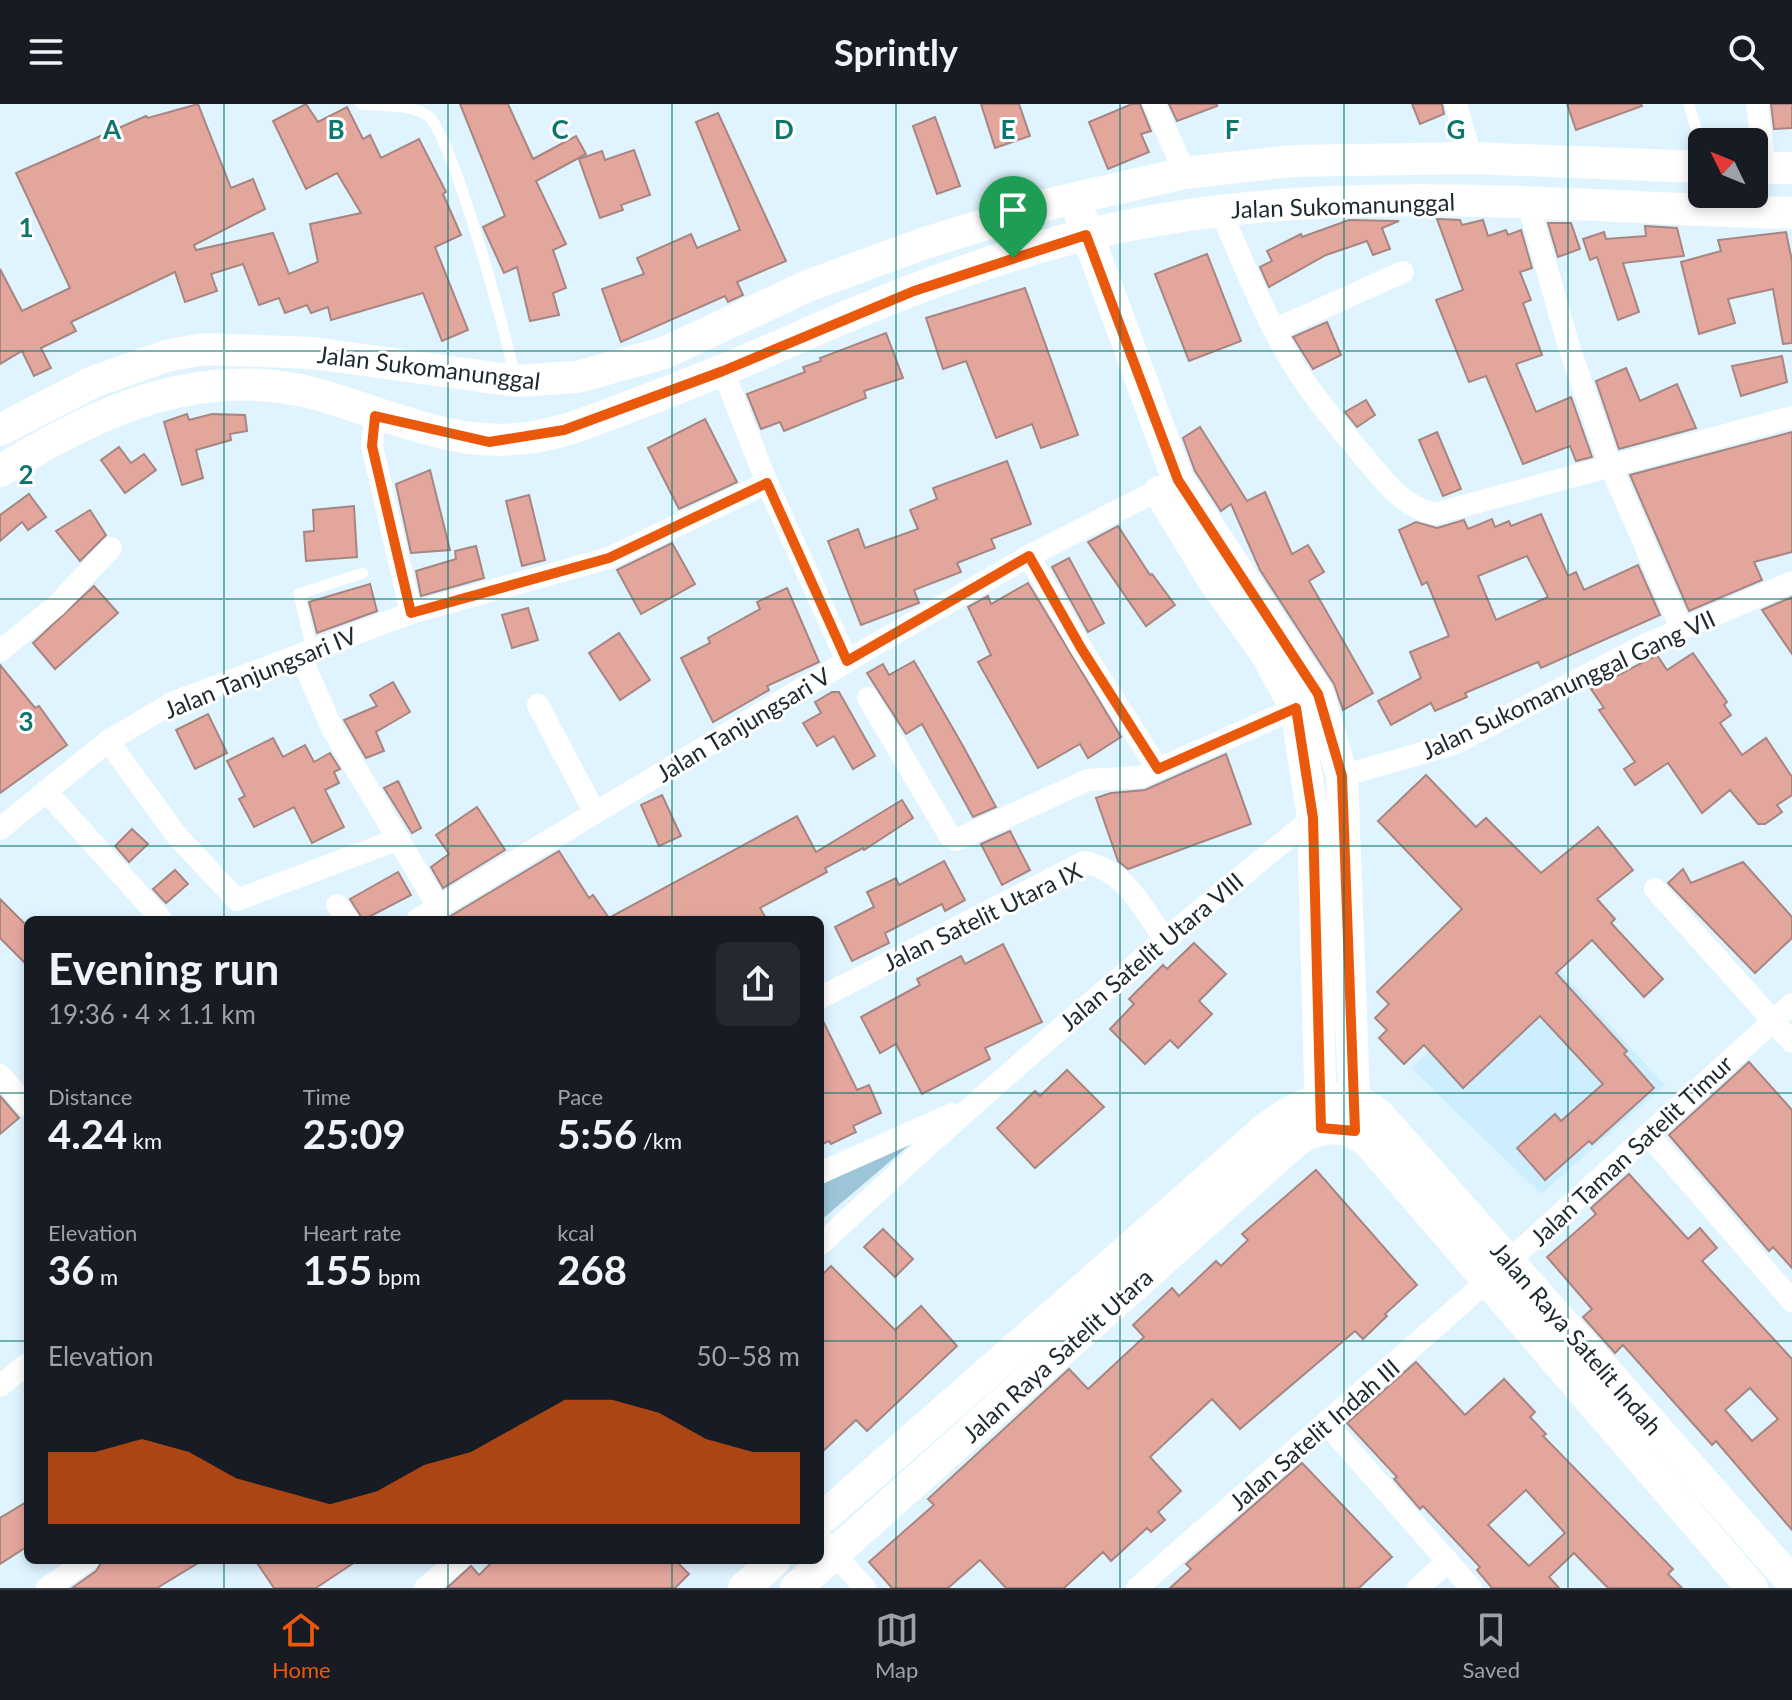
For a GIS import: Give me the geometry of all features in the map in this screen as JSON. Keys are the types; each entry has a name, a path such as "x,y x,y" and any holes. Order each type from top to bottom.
{"street":[{"path":"1154,104 1185,173"},
{"path":"1456,104 1471,158"},
{"path":"1757,104 1770,168"},
{"name":"Jalan Sukomanunggal","path":"0,430 93,382 166,356 204,349 313,353 516,381 577,377 664,353 810,285 1065,201 1185,173 1292,161 1471,158 1688,166"},
{"name":"Jalan Sukomanunggal","path":"0,471 123,407 193,387 226,383 264,384 318,395 375,416 489,442 534,437 586,423 723,371 914,291 1076,238 1219,209 1414,198 1792,213"},
{"path":"1065,201 1169,486 1212,578 1265,652 1296,708 1328,816 1355,1116"},
{"path":"1528,203 1569,347 1610,465 1681,628"},
{"path":"1219,209 1274,330 1329,414 1401,499 1417,510 1434,514 1792,417"},
{"path":"1274,330 1403,272"},
{"path":"723,371 767,483 847,661"},
{"path":"375,416 372,446 411,613"},
{"name":"Jalan Tanjungsari IV","path":"0,829 108,741 174,702 411,613 609,558 767,483"},
{"path":"1169,486 1318,694 1342,776 1328,816 1321,1112"},
{"name":"Jalan Tanjungsari V","path":"424,916 847,661 1029,556 1169,486"},
{"path":"0,651 56,606 111,548"},
{"path":"1029,556 1081,648 1158,769"},
{"name":"Jalan Sukomanunggal Gang VII","path":"1342,776 1454,744 1681,628 1792,582"},
{"path":"306,653 333,730 439,908"},
{"path":"868,698 954,840 1088,780 1106,777 1133,779 1296,708"},
{"path":"538,705 595,813"},
{"path":"108,741 177,836 237,900 399,839"},
{"path":"46,791 158,916"},
{"name":"Jalan Satelit Utara VIII","path":"824,1241 968,1106 1164,938 1328,816"},
{"name":"Jalan Satelit Utara IX","path":"824,996 1084,862 1106,869 1124,882 1164,938"},
{"path":"1655,889 1792,1042"},
{"name":"Jalan Taman Satelit Timur","path":"1500,1270 1792,1004"},
{"path":"0,1075 24,1102"},
{"name":"Jalan Satelit Utara VIII","path":"824,1171 968,1106"},
{"name":"Jalan Raya Satelit Utara","path":"824,1516 1263,1131 1287,1112 1321,1112"},
{"name":"Jalan Raya Satelit Indah","path":"1321,1112 1379,1115 1752,1588"},
{"name":"Jalan Raya Satelit Utara","path":"827,1546 1296,1141 1321,1112"},
{"path":"1648,1134 1792,1301"},
{"name":"Jalan Raya Satelit Indah","path":"1500,1270 1792,1582"},
{"name":"Jalan Satelit Indah III","path":"1137,1588 1500,1270"},
{"path":"0,1386 24,1366"},
{"path":"1326,1423 1471,1588"},
{"path":"827,1546 865,1588"},
{"path":"1418,1588 1448,1561"},
{"path":"47,1588 82,1564"},
{"path":"425,1588 454,1564"},
{"path":"744,1588 771,1564"},
{"name":"Jalan Raya Satelit Utara","path":"796,1588 814,1564"}],"lane":[{"path":"361,104 414,109 433,121 466,201 508,341 516,381"},
{"path":"1689,104 1696,128"},
{"path":"306,653 299,594 363,573"}],"shaded area":[{"path":"1541,950 1665,1085 1541,1194 1411,1068"},
{"path":"921,1135 824,1218 824,1180"}],"building":[{"path":"198,104 231,188 253,179 265,209 194,245 196,250 273,233 289,274 318,262 310,224 361,213 337,173 306,189 273,121 306,104 318,122 347,107 363,139 370,135 381,158 419,139 446,192 443,194 461,235 435,247 468,330 442,341 423,293 331,320 328,307 311,313 307,305 285,313 279,298 259,305 243,264 211,274 217,291 185,302 175,272 71,322 76,331 41,348 51,368 34,376 22,351 0,364 0,269 22,311 70,288 16,173 146,116"},
{"path":"460,104 508,104 533,159 576,136 586,154 536,181 566,244 553,250 566,288 553,293 559,315 530,321 517,267 504,273 483,227 505,216"},
{"path":"981,104 1019,104 1030,136 995,148"},
{"path":"1132,104 1140,104 1151,131 1141,134 1149,152 1108,169 1089,122"},
{"path":"1169,104 1217,104 1217,106 1177,121"},
{"path":"1412,104 1442,104 1444,114 1420,124"},
{"path":"1567,104 1641,104 1642,106 1576,130"},
{"path":"1771,104 1792,104 1792,128 1774,129"},
{"path":"718,113 786,261 737,282 743,295 728,302 725,296 621,342 602,289 644,274 637,258 691,234 697,248 740,230 696,122"},
{"path":"935,117 960,186 937,194 913,126"},
{"path":"634,150 650,195 621,205 623,210 600,218 579,159 602,151 605,160"},
{"path":"1437,219 1460,220 1462,225 1483,220 1488,236 1506,230 1508,235 1521,230 1532,268 1520,272 1531,300 1523,303 1542,355 1516,364 1536,412 1571,397 1592,457 1576,461 1570,446 1523,464 1486,376 1469,382 1436,300 1463,290"},
{"path":"1349,220 1399,221 1382,228 1390,249 1373,255 1367,241 1326,255 1269,287 1260,267 1272,261 1267,251 1301,234 1302,237"},
{"path":"1548,223 1571,223 1580,249 1558,257"},
{"path":"1645,226 1677,228 1684,256 1623,263 1639,312 1618,320 1597,257 1590,260 1583,239 1604,232 1606,239 1646,236"},
{"path":"1786,232 1792,261 1792,343 1783,344 1773,289 1728,299 1735,323 1699,334 1681,262 1721,251 1718,240"},
{"path":"1207,254 1241,341 1189,361 1155,274"},
{"path":"1025,288 1078,435 1041,448 1032,424 996,438 966,361 943,369 926,318"},
{"path":"1327,322 1341,355 1313,369 1293,337"},
{"path":"886,333 903,378 864,391 866,398 784,431 780,422 761,429 747,394 805,372 803,367 821,361 820,358"},
{"path":"1782,356 1787,382 1741,396 1732,366"},
{"path":"1626,368 1640,401 1677,384 1696,428 1619,449 1596,381"},
{"path":"1366,400 1375,415 1357,427 1345,412"},
{"path":"187,414 189,420 212,414 245,415 247,431 230,434 231,440 196,450 203,478 182,485 164,422"},
{"path":"705,419 737,482 679,509 648,448"},
{"path":"1200,427 1247,501 1265,492 1292,554 1308,545 1324,572 1309,581 1373,693 1343,710 1334,684 1260,570 1231,504 1221,511 1195,471 1183,438"},
{"path":"1437,432 1461,489 1443,496 1419,440"},
{"path":"1792,432 1792,552 1754,562 1762,580 1689,611 1630,475"},
{"path":"119,447 131,463 144,454 156,470 125,493 101,460"},
{"path":"1007,461 1031,524 991,539 995,548 957,563 961,572 914,590 919,603 861,625 828,541 858,529 865,548 918,529 910,510 937,499 933,488"},
{"path":"430,470 450,550 411,553 396,484"},
{"path":"29,494 46,517 28,530 22,522 0,541 0,515"},
{"path":"529,495 545,560 522,566 506,501"},
{"path":"354,506 357,557 306,561 304,532 314,531 313,510"},
{"path":"90,510 106,535 80,561 56,531"},
{"path":"1541,514 1568,576 1576,572 1584,590 1638,565 1660,615 1541,668 1538,662 1465,693 1467,697 1435,711 1431,703 1391,725 1378,701 1421,678 1410,652 1449,636 1427,582 1422,585 1399,530 1416,522 1437,528 1464,520 1468,529 1492,519 1495,527 1509,521 1511,526","holes":["1527,556 1548,597 1496,620 1478,576"]},
{"path":"1118,526 1150,575 1175,605 1146,626 1088,542"},
{"path":"672,543 695,584 641,614 617,570"},
{"path":"476,546 484,578 421,596 416,571 456,559 455,551"},
{"path":"1069,558 1104,623 1088,632 1052,567"},
{"path":"1028,583 1121,737 1088,758 1080,744 1038,768 978,662 991,655 968,607 988,596 991,604"},
{"path":"370,584 377,611 317,633 309,602"},
{"path":"94,586 118,613 55,669 33,643"},
{"path":"787,588 819,662 767,686 769,690 713,722 681,658 710,643 708,638 760,609 757,602"},
{"path":"1792,597 1792,654 1762,610"},
{"path":"528,608 538,640 512,648 502,615"},
{"path":"619,633 650,680 620,700 589,653"},
{"path":"1693,653 1727,702 1724,705 1731,715 1720,723 1742,755 1766,738 1792,777 1792,795 1777,805 1782,812 1765,824 1758,824 1730,790 1702,813 1668,763 1635,785 1624,769 1635,762 1599,710 1604,708 1591,689 1657,655 1667,670"},
{"path":"914,661 996,807 973,817 922,724 906,734 867,673 883,664 889,675"},
{"path":"0,665 35,708 39,706 67,745 0,793"},
{"path":"393,682 410,712 376,732 384,751 366,758 344,720 377,706 370,695"},
{"path":"832,692 839,692 875,756 853,769 834,736 817,746 803,723 821,713 815,702"},
{"path":"208,714 227,753 195,769 176,730"},
{"path":"273,738 283,757 305,745 314,762 330,753 340,769 334,772 339,783 325,790 344,827 312,843 294,807 254,827 239,799 245,796 227,761"},
{"path":"1226,754 1251,824 1128,869 1118,861 1096,798 1111,793 1145,790"},
{"path":"1426,775 1476,827 1486,818 1541,873 1598,827 1633,870 1597,899 1615,919 1611,923 1663,979 1644,997 1592,940 1556,973 1627,1051 1624,1054 1654,1088 1592,1144 1589,1141 1545,1180 1517,1148 1555,1114 1561,1121 1603,1084 1540,1016 1463,1088 1424,1045 1404,1064 1379,1038 1387,1030 1375,1018 1389,1004 1377,992 1462,909 1378,821"},
{"path":"398,781 421,828 412,833 384,788"},
{"path":"662,795 681,836 659,846 641,805"},
{"path":"902,800 913,818 864,850 825,868 827,872 760,908 765,916 613,916 797,816 816,852"},
{"path":"477,807 505,850 443,888 431,867 449,854 436,835"},
{"path":"132,829 148,844 129,862 115,846"},
{"path":"1010,831 1030,870 1002,885 981,844"},
{"path":"559,851 589,898 593,895 608,916 451,916"},
{"path":"944,861 965,900 945,911 942,904 885,933 889,943 852,961 835,927 874,907 867,892 896,878 899,885"},
{"path":"1743,862 1792,917 1792,938 1755,973 1668,883 1683,869 1691,883"},
{"path":"175,870 188,884 166,903 153,889"},
{"path":"398,872 411,895 371,916 361,916 350,899"},
{"path":"0,899 24,923 24,962 0,938"},
{"path":"1194,943 1226,974 1199,1001 1212,1014 1178,1048 1170,1040 1145,1064 1110,1029 1134,1004 1129,999 1163,965 1167,969"},
{"path":"1003,944 1042,1022 985,1048 990,1059 922,1094 896,1044 880,1053 861,1017 920,985 917,979 961,956 965,964"},
{"path":"824,1023 857,1090 869,1085 881,1113 853,1126 856,1132 831,1144 829,1141 824,1143"},
{"path":"1749,1062 1792,1110 1792,1268 1773,1247 1769,1251 1669,1135"},
{"path":"1067,1070 1104,1107 1035,1168 997,1128 1035,1091 1040,1096"},
{"path":"0,1096 19,1118 0,1134"},
{"path":"1316,1170 1417,1285 1385,1314 1387,1316 1363,1339 1355,1331 1240,1429 1212,1399 1150,1457 1181,1491 1158,1512 1165,1520 1151,1532 1147,1528 1111,1561 1103,1552 1064,1588 1006,1588 980,1560 948,1588 892,1588 869,1562 934,1505 928,1499 1069,1369 1088,1389 1144,1337 1133,1325 1172,1288 1179,1296 1216,1261 1221,1266 1248,1240 1242,1234"},
{"path":"1629,1174 1688,1239 1700,1228 1717,1248 1702,1261 1792,1359 1792,1530 1716,1441 1712,1445 1623,1345 1615,1353 1583,1317 1592,1309 1547,1257 1596,1214 1591,1208","holes":["1750,1388 1778,1419 1752,1441 1725,1410"]},
{"path":"883,1229 913,1259 895,1277 864,1247"},
{"path":"831,1266 895,1330 921,1306 957,1346 867,1431 856,1420 824,1450 824,1273"},
{"path":"1416,1362 1465,1415 1504,1379 1535,1412 1530,1417 1546,1434 1543,1436 1673,1569 1668,1574 1682,1588 1608,1588 1574,1553 1549,1577 1559,1588 1492,1588 1477,1570 1480,1567 1423,1506 1420,1509 1394,1479 1397,1477 1347,1423","holes":["1526,1490 1565,1533 1529,1566 1488,1525"]},
{"path":"1302,1463 1392,1557 1359,1588 1170,1588 1191,1569 1186,1564"},
{"path":"24,1503 24,1549 0,1564 0,1518"},
{"path":"100,1564 196,1564 157,1588 72,1588 96,1571"},
{"path":"258,1564 352,1564 316,1588 274,1588"},
{"path":"490,1564 679,1564 689,1574 675,1588 447,1588 471,1566 479,1575"}],"route":[{"path":"1086,235 1178,480 1318,694 1342,776 1355,1131 1321,1128 1313,818 1296,708 1158,769 1081,648 1029,556 847,661 767,483 671,530 579,569 411,613 372,446 375,416 489,442 564,430 723,371 800,336 914,291 1013,258 1086,235"}]}
